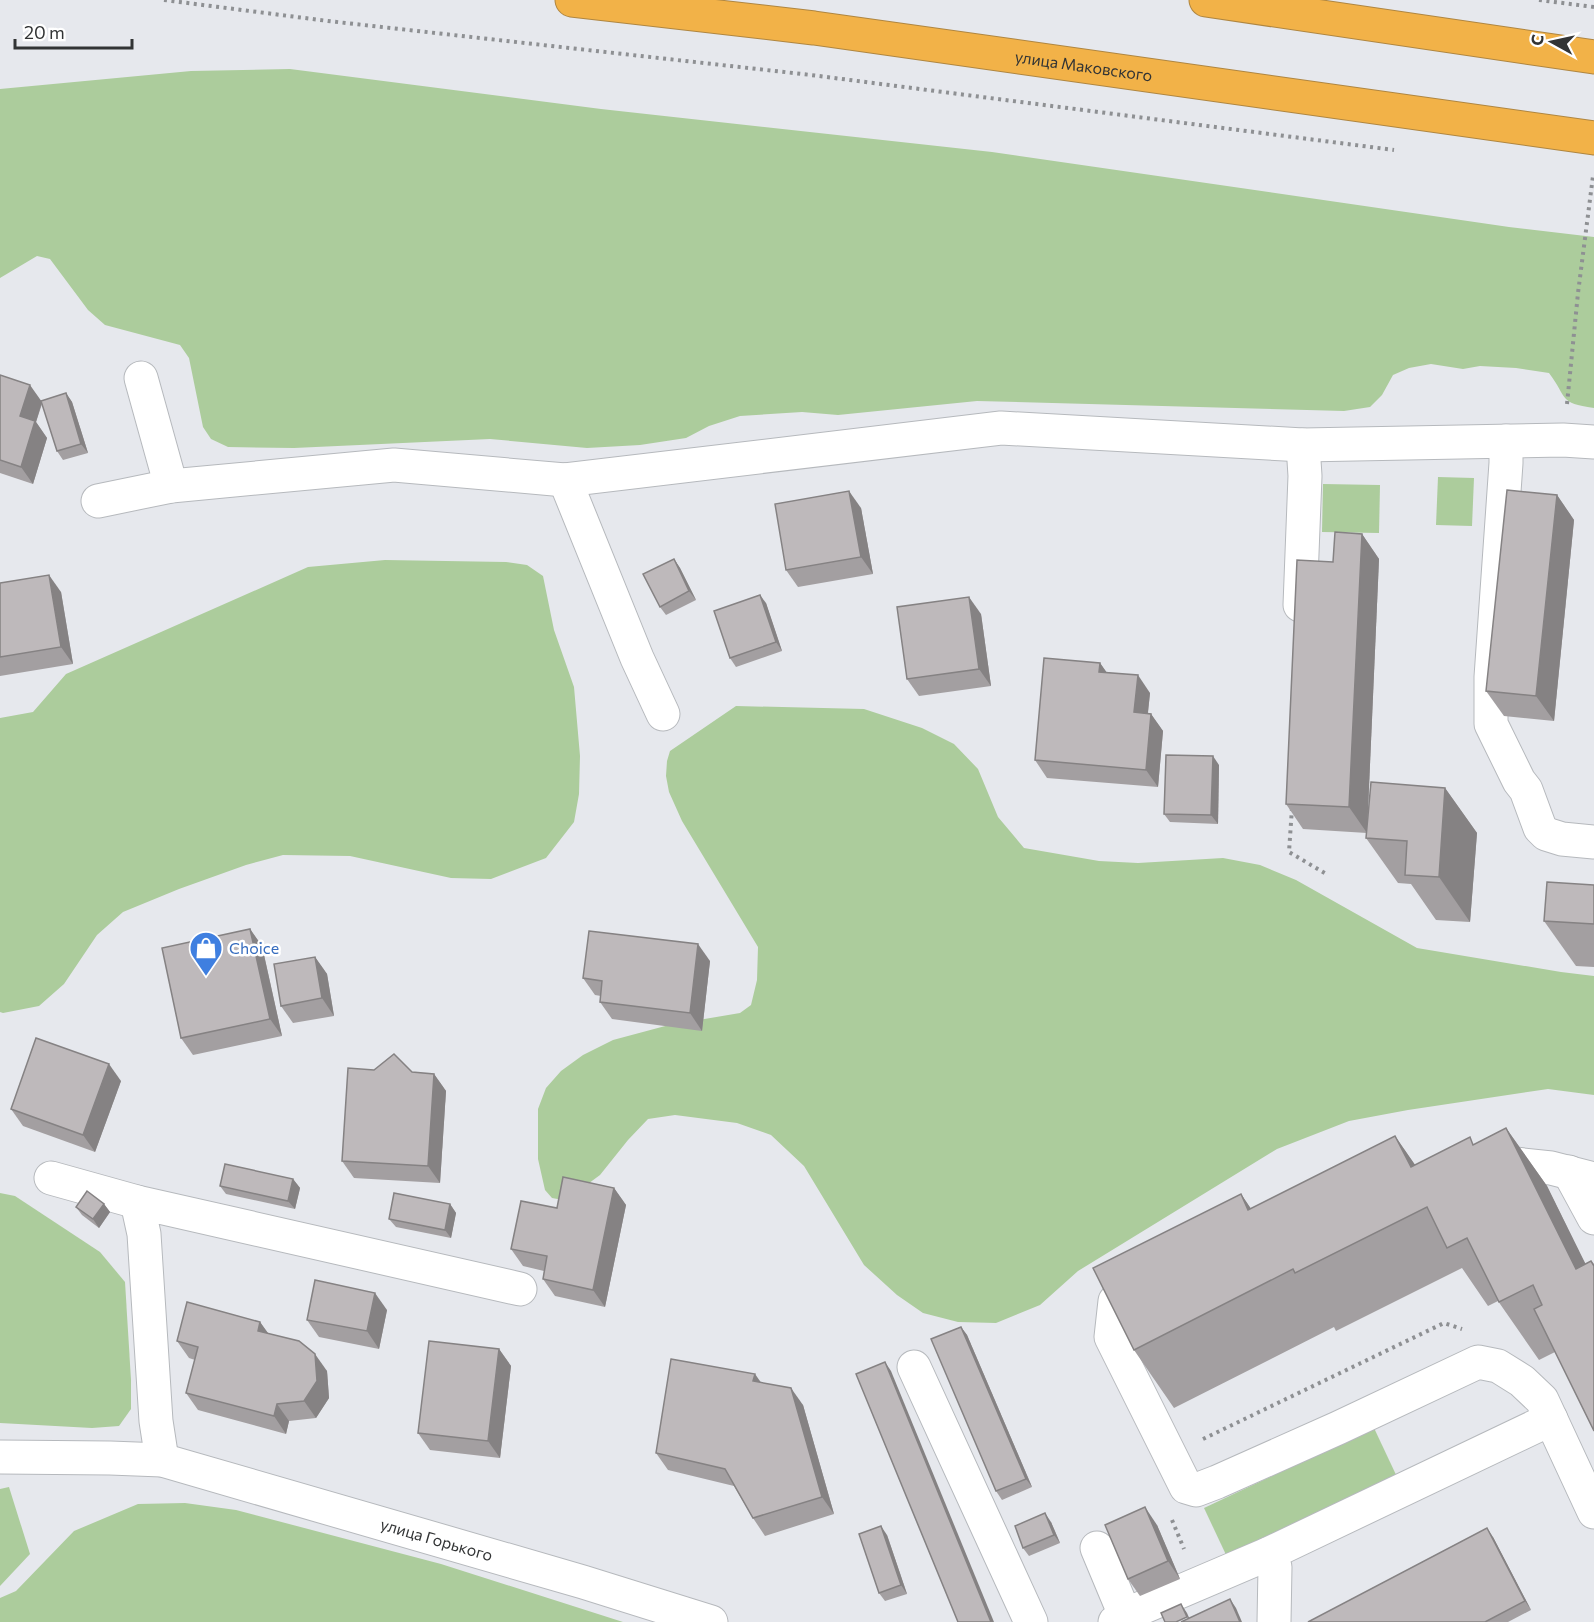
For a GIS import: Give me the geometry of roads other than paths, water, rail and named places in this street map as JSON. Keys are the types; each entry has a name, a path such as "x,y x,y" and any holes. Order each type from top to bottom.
{"highway":[{"name":"улица Маковского","path":"572,0 814,28 1594,138"},
{"path":"1206,0 1594,57"}],"lane":[{"path":"141,378 171,486"},
{"path":"98,501 171,486 394,465 565,480 1001,428 1303,445 1579,441"},
{"path":"1506,441 1491,677 1491,724 1519,781 1526,790 1540,828 1546,834 1562,839 1594,842"},
{"path":"1299,629 1305,476 1303,445"},
{"path":"565,480 637,658 663,714"},
{"path":"1454,1163 1476,1160 1551,1168 1582,1175 1594,1218"},
{"path":"51,1178 136,1202 519,1289"},
{"path":"136,1202 144,1234 156,1421 162,1460"},
{"path":"1160,1261 1115,1301 1111,1337 1186,1487 1196,1490 1217,1482 1478,1362 1498,1366 1522,1381 1542,1400 1594,1512"},
{"path":"914,1367 1031,1622"},
{"path":"1097,1548 1120,1619 1268,1554 1551,1419"},
{"name":"улица Горького","path":"0,1457 162,1460 583,1581 711,1622"},
{"path":"1268,1554 1275,1567 1274,1622"}],"place":[{"name":"Choice","path":"206,977"}]}
